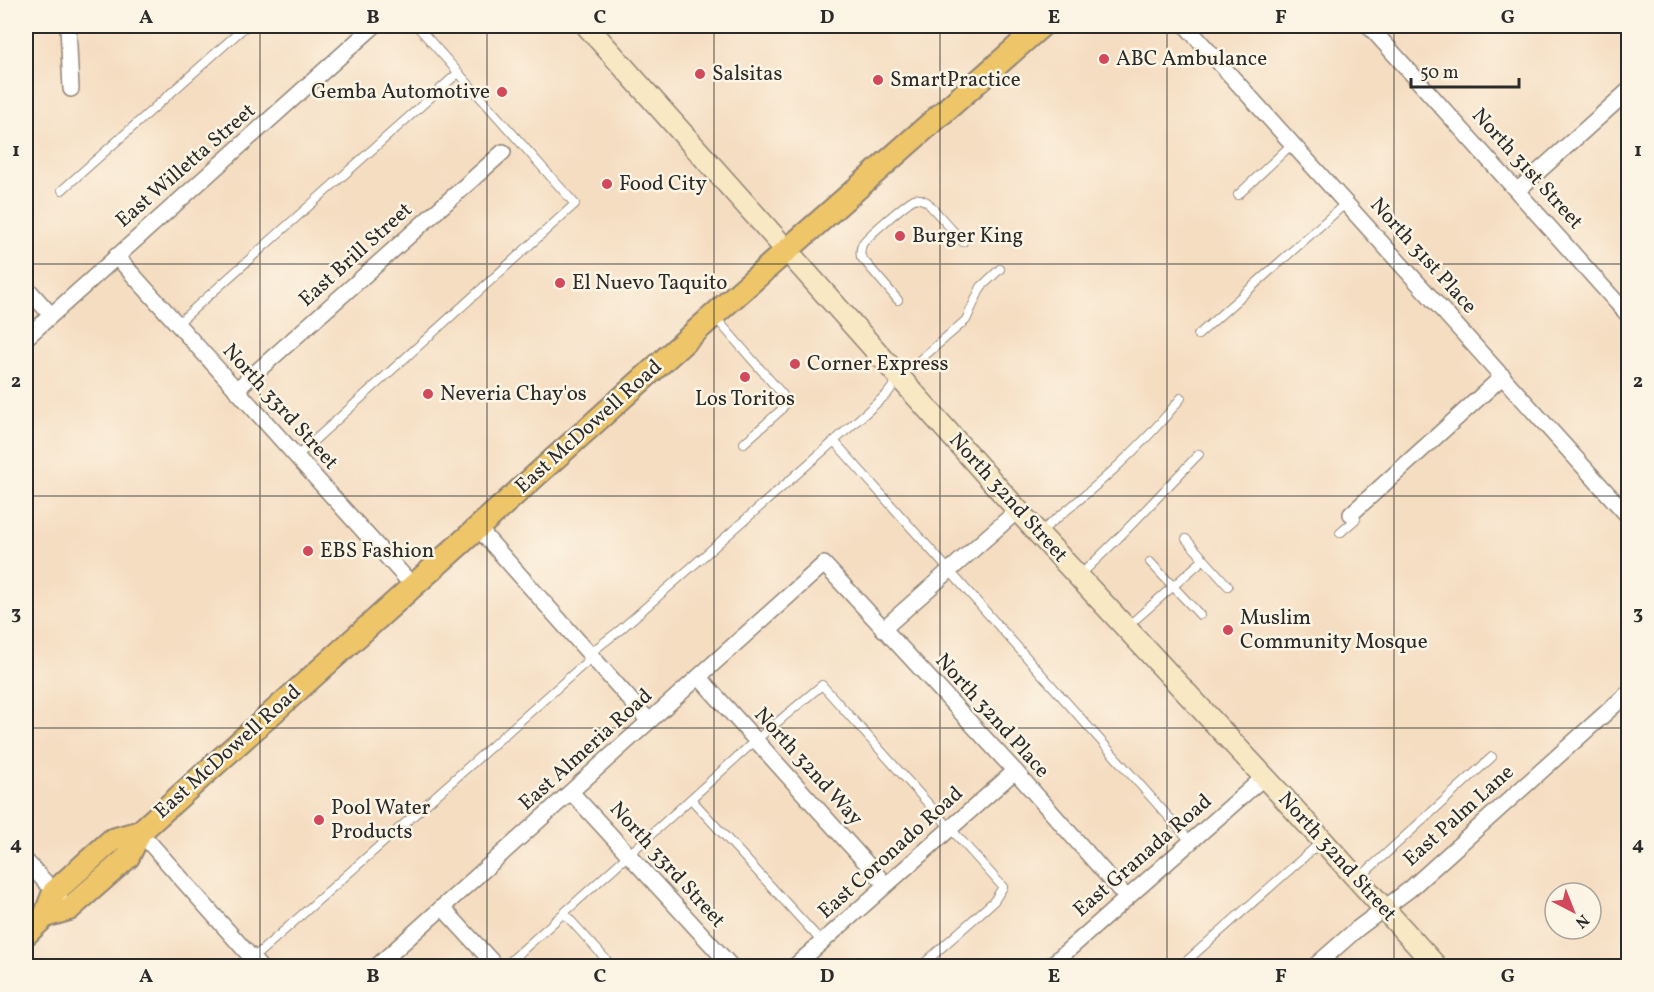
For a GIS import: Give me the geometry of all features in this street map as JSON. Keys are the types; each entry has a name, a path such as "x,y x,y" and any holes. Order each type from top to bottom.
{"main road":[{"name":"North 32nd Street","path":"586,26 1038,533 1127,627 1436,966"},
{"name":"East McDowell Road","path":"26,934 62,901 112,840 140,832 714,315 1041,26"}],"street":[{"path":"68,26 71,89"},
{"name":"East Willetta Street","path":"26,338 374,26"},
{"name":"North 31st Place","path":"1186,26 1629,516"},
{"name":"North 31st Street","path":"1370,26 1629,315"},
{"path":"1518,190 1629,91"},
{"name":"East Brill Street","path":"236,390 503,152"},
{"name":"North 33rd Street","path":"116,256 413,586"},
{"path":"26,286 51,315"},
{"path":"1351,514 1503,376"},
{"path":"883,629 1018,510"},
{"path":"478,528 649,721"},
{"name":"North 32nd Place","path":"824,564 1015,771 1127,898"},
{"name":"East Almeria Road","path":"377,966 824,564"},
{"name":"North 32nd Way","path":"699,677 886,885"},
{"name":"East Palm Lane","path":"1315,966 1357,929 1410,889 1629,693"},
{"name":"East Coronado Road","path":"795,966 1015,771"},
{"name":"East Granada Road","path":"1050,966 1264,777"},
{"name":"North 33rd Street","path":"572,792 731,966"},
{"path":"140,832 255,963"},
{"path":"26,861 62,901"},
{"path":"442,907 496,966"}],"lane":[{"path":"62,190 246,26"},
{"path":"296,457 574,204 417,26"},
{"path":"177,324 458,73"},
{"path":"1238,195 1292,144"},
{"path":"898,300 861,257 862,244 868,237 914,199 921,198 963,242"},
{"path":"1198,334 1346,203"},
{"path":"255,963 590,656 887,394 900,376 966,320 981,287 1000,269"},
{"path":"714,315 783,395 785,404 780,411 744,443"},
{"path":"1038,533 1119,466 1156,430 1181,398"},
{"path":"834,441 1191,842"},
{"path":"1078,576 1118,540 1138,516 1199,454"},
{"path":"1340,533 1356,519 1351,514"},
{"path":"1186,539 1228,586"},
{"path":"1127,627 1204,559"},
{"path":"1150,562 1200,615"},
{"path":"505,966 756,740 822,685 1003,887 994,901 921,966"},
{"path":"1358,880 1492,757"},
{"path":"691,799 822,942"},
{"path":"1181,966 1323,841"},
{"path":"564,913 612,966"}],"place":[{"name":"ABC Ambulance","path":"1104,59"},
{"name":"Salsitas","path":"700,74"},
{"name":"SmartPractice","path":"878,80"},
{"name":"Gemba Automotive","path":"502,92"},
{"name":"Food City","path":"607,184"},
{"name":"Burger King","path":"900,236"},
{"name":"El Nuevo Taquito","path":"560,283"},
{"name":"Corner Express","path":"795,364"},
{"name":"Los Toritos","path":"745,377"},
{"name":"Neveria Chay'os","path":"428,394"},
{"name":"EBS Fashion","path":"308,551"},
{"name":"Muslim Community Mosque","path":"1228,630"},
{"name":"Pool Water Products","path":"319,820"}]}
